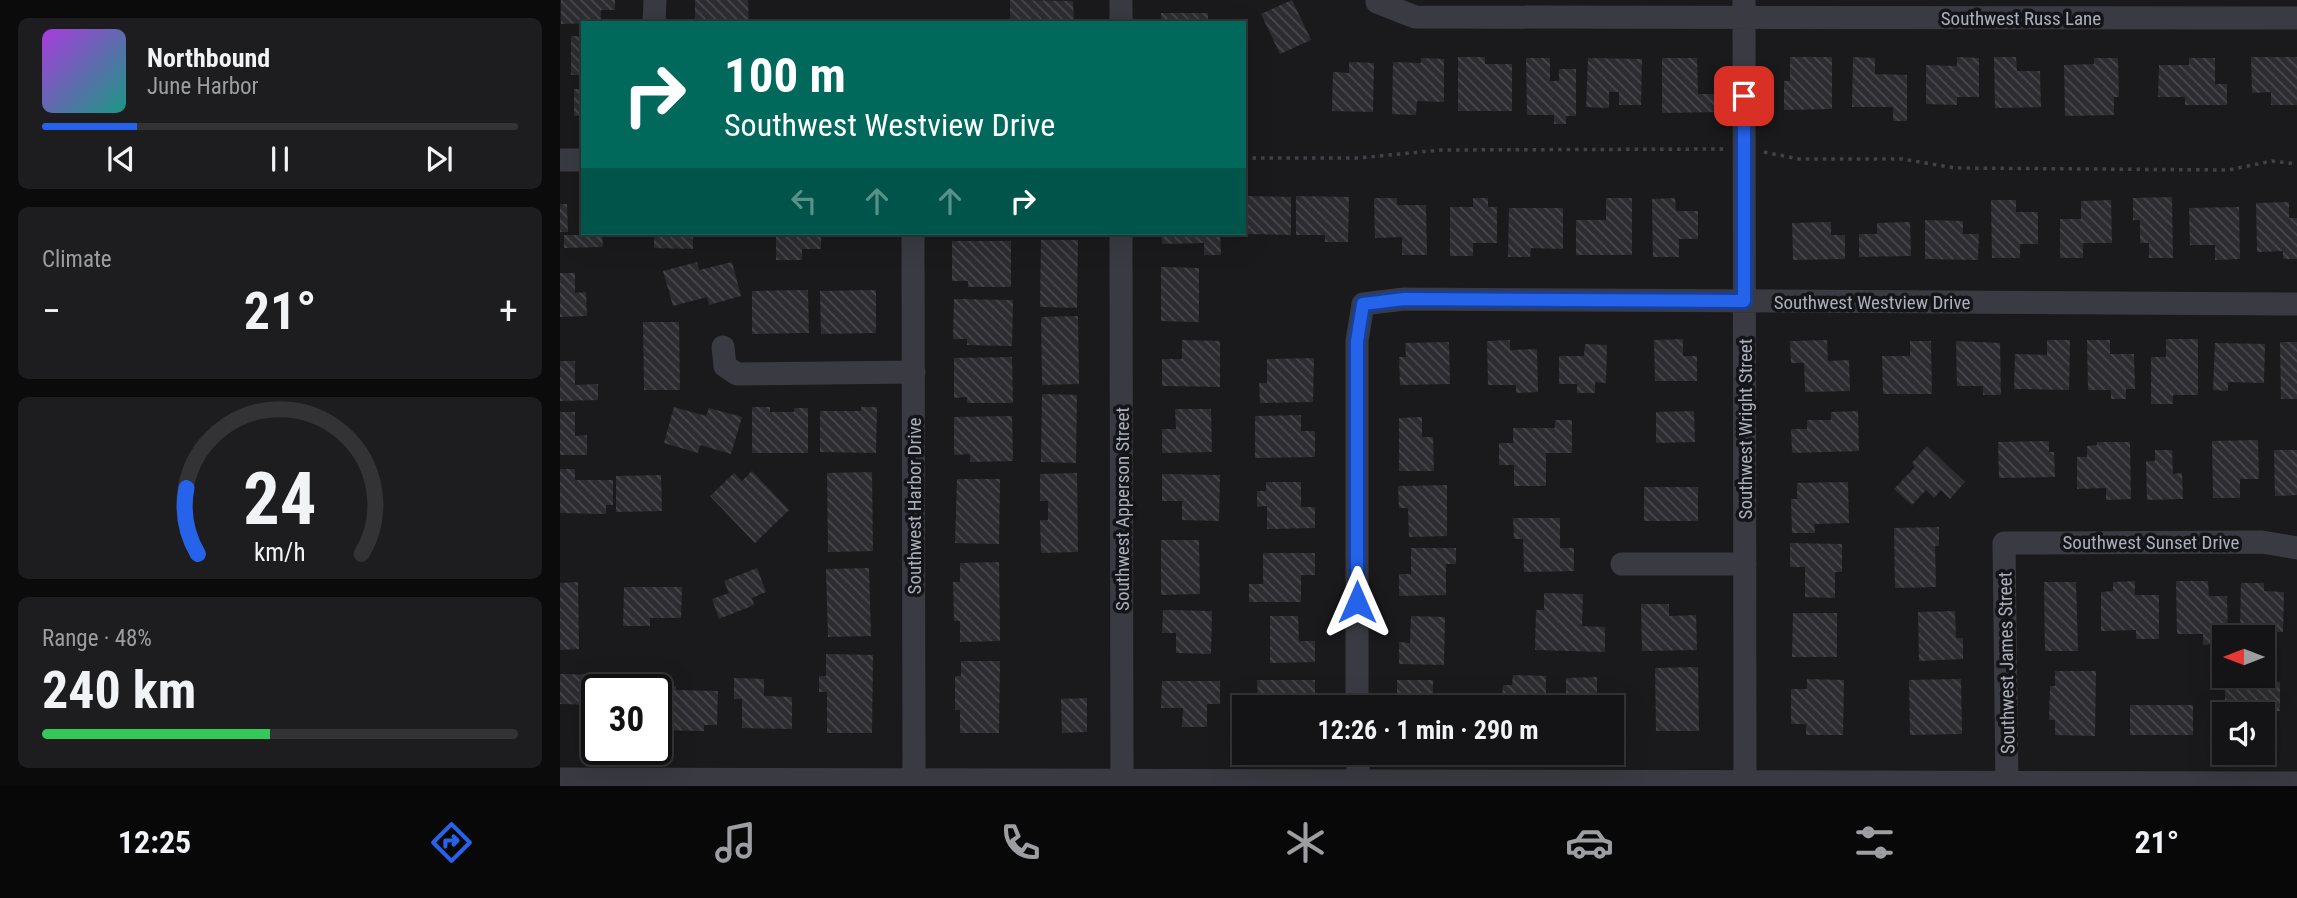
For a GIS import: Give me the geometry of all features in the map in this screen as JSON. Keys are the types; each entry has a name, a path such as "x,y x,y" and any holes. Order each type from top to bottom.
{"street":[{"path":"654,0 654,21"},
{"path":"1121,0 1121,21"},
{"name":"Southwest Russ Lane","path":"1377,2 1415,17 1744,9 2185,9 2297,18"},
{"name":"Southwest Wright Street","path":"1744,9 1745,784"},
{"path":"560,160 581,160"},
{"name":"Southwest Harbor Drive","path":"914,235 914,780"},
{"name":"Southwest Apperson Street","path":"1121,235 1122,783"},
{"name":"Southwest Westview Drive","path":"1357,695 1357,341 1363,304 1404,299 2297,304"},
{"path":"723,347 725,366 737,374 914,372"},
{"name":"Southwest Sunset Drive","path":"2004,543 2262,542 2297,548"},
{"name":"Southwest James Street","path":"2004,543 2007,784"},
{"path":"1622,564 1745,564"},
{"path":"1358,765 1358,784"},
{"path":"560,779 835,783 914,780 1007,783 1358,784 2297,783"}],"path":[{"path":"1246,158 1358,158 1441,150 1744,149 1799,159 1902,159 1955,168 2229,170 2272,162 2297,164"}],"building":[{"path":"561,0 615,0 615,10 601,10 601,21 561,24"},
{"path":"695,0 748,0 749,21 695,21"},
{"path":"1010,0 1073,1 1074,21 1010,21"},
{"path":"1292,0 1311,40 1280,54 1261,14"},
{"path":"1161,13 1208,13 1208,21 1161,21"},
{"path":"571,36 581,36 581,75 571,75"},
{"path":"1458,57 1485,57 1485,64 1512,64 1512,111 1458,111"},
{"path":"1790,57 1832,57 1832,109 1784,110 1784,81 1790,81"},
{"path":"1853,57 1875,58 1875,74 1907,75 1907,121 1893,121 1893,107 1852,107"},
{"path":"1957,57 1979,58 1979,97 1957,97 1957,105 1926,104 1926,65 1957,66"},
{"path":"1994,57 2016,57 2017,71 2040,71 2041,107 1995,108"},
{"path":"2251,57 2297,57 2297,105 2271,105 2271,92 2252,93"},
{"path":"1421,58 1444,59 1444,102 1417,101 1416,115 1392,114 1393,62 1421,63"},
{"path":"1526,58 1550,58 1550,81 1559,81 1559,69 1576,69 1576,116 1566,116 1566,124 1554,124 1554,115 1527,115"},
{"path":"1588,58 1642,59 1641,105 1619,105 1619,92 1609,92 1609,108 1586,107"},
{"path":"1662,58 1697,58 1698,94 1718,94 1718,112 1662,113"},
{"path":"2094,58 2118,58 2119,97 2114,97 2114,115 2065,116 2064,65 2094,64"},
{"path":"2189,58 2215,58 2215,84 2227,84 2227,105 2185,105 2185,97 2158,97 2159,65 2189,65"},
{"path":"1349,62 1374,63 1373,112 1332,111 1333,72 1349,73"},
{"path":"574,89 581,89 581,116 574,116"},
{"path":"1246,196 1291,197 1291,235 1246,234"},
{"path":"1296,196 1349,197 1348,242 1325,242 1325,235 1296,235"},
{"path":"2172,197 2173,258 2149,258 2149,243 2140,243 2140,220 2133,220 2133,198"},
{"path":"1374,198 1397,198 1397,205 1426,205 1427,255 1402,255 1402,237 1375,238"},
{"path":"1473,198 1488,198 1488,207 1497,207 1497,243 1473,243 1473,256 1450,256 1450,207 1473,207"},
{"path":"1606,198 1632,198 1632,255 1576,255 1576,220 1606,220"},
{"path":"1675,198 1676,211 1698,211 1698,239 1679,239 1679,257 1653,257 1652,199"},
{"path":"1991,200 2016,200 2016,212 2038,212 2038,244 2020,244 2020,258 1992,258"},
{"path":"2111,200 2112,243 2083,243 2083,258 2060,258 2060,219 2081,219 2081,201"},
{"path":"2289,202 2289,218 2297,218 2297,259 2283,259 2283,251 2257,252 2256,203"},
{"path":"560,204 567,204 568,232 560,232"},
{"path":"2239,207 2240,259 2215,260 2215,245 2190,245 2189,208"},
{"path":"1509,208 1563,208 1563,249 1531,248 1530,257 1508,257"},
{"path":"1925,220 1963,221 1963,234 1979,234 1978,260 1925,259"},
{"path":"1831,222 1831,235 1845,235 1845,259 1793,260 1792,223"},
{"path":"1910,222 1911,256 1859,257 1859,234 1877,234 1877,223"},
{"path":"564,235 602,235 603,247 564,248"},
{"path":"654,235 693,235 693,249 654,248"},
{"path":"776,235 821,235 821,249 802,249 802,260 776,260"},
{"path":"1162,235 1220,235 1221,255 1204,255 1204,243 1162,244"},
{"path":"1041,240 1078,240 1077,308 1040,307"},
{"path":"952,241 1011,241 1011,287 968,287 968,281 952,281"},
{"path":"697,262 699,270 732,262 741,296 709,305 707,297 673,306 663,271"},
{"path":"1161,267 1199,268 1199,322 1161,321"},
{"path":"560,273 575,273 575,293 586,292 587,316 560,317"},
{"path":"808,290 809,333 752,334 752,291"},
{"path":"876,290 876,333 821,334 820,291"},
{"path":"954,299 1013,300 1012,346 967,345 967,339 953,339"},
{"path":"1078,316 1079,384 1042,385 1041,317"},
{"path":"643,322 679,322 680,390 644,390"},
{"path":"1683,339 1683,356 1697,356 1697,381 1655,381 1654,340"},
{"path":"2166,339 2198,339 2198,395 2173,395 2173,404 2151,404 2151,357 2166,357"},
{"path":"1182,340 1220,341 1220,387 1162,386 1162,359 1182,359"},
{"path":"1510,340 1510,350 1537,349 1538,392 1516,393 1516,385 1488,385 1487,341"},
{"path":"1827,340 1828,361 1849,360 1850,391 1805,392 1804,363 1791,363 1790,341"},
{"path":"2047,340 2070,340 2069,390 2014,389 2015,354 2047,355"},
{"path":"2087,340 2110,340 2110,354 2134,354 2135,389 2126,389 2126,399 2111,399 2111,390 2088,390"},
{"path":"1910,341 1931,341 1932,394 1883,394 1882,356 1910,356"},
{"path":"1956,341 2000,343 2001,395 1983,395 1983,386 1957,386"},
{"path":"1449,342 1450,384 1400,385 1399,357 1406,357 1405,343"},
{"path":"2280,342 2297,342 2297,399 2281,399"},
{"path":"2215,343 2265,344 2264,383 2228,382 2228,391 2213,390"},
{"path":"1585,344 1607,345 1606,383 1595,382 1595,393 1577,393 1577,384 1559,384 1559,356 1584,356"},
{"path":"1012,357 1013,403 967,403 967,397 954,398 954,358"},
{"path":"1314,358 1313,402 1260,403 1259,383 1267,383 1267,359"},
{"path":"560,361 575,361 575,385 598,384 598,400 560,401"},
{"path":"1042,394 1077,395 1076,463 1041,462"},
{"path":"674,407 706,416 709,408 742,417 731,454 700,445 698,453 664,443"},
{"path":"752,407 770,407 770,412 794,412 794,408 808,408 808,453 752,453"},
{"path":"861,407 877,407 876,453 820,452 820,411 861,411"},
{"path":"1175,409 1211,409 1212,452 1162,453 1162,429 1176,429"},
{"path":"1694,411 1695,442 1656,443 1656,412"},
{"path":"1858,411 1859,451 1792,453 1791,429 1807,429 1807,420 1831,420 1831,412"},
{"path":"560,412 575,412 575,436 587,435 587,455 560,455"},
{"path":"1301,415 1301,431 1315,431 1315,457 1255,458 1255,416"},
{"path":"1012,416 1013,461 970,462 970,454 954,455 954,417"},
{"path":"1422,417 1422,437 1433,437 1434,471 1399,471 1399,418"},
{"path":"1555,420 1572,420 1572,453 1546,453 1546,486 1514,486 1514,465 1499,465 1499,443 1513,443 1513,428 1555,428"},
{"path":"2258,440 2259,479 2240,479 2240,498 2213,498 2212,441"},
{"path":"2049,441 2049,452 2054,452 2055,477 1999,478 1998,442"},
{"path":"2097,442 2130,442 2131,499 2106,500 2106,488 2077,489 2077,457 2087,457 2087,446 2097,445"},
{"path":"1927,446 1965,482 1950,499 1941,490 1934,498 1926,490 1912,505 1894,489 1915,467 1912,463"},
{"path":"2155,450 2172,450 2173,474 2182,473 2183,499 2147,500 2146,461 2155,461"},
{"path":"2274,450 2297,450 2297,495 2275,496"},
{"path":"560,469 575,469 575,480 613,480 613,505 606,505 606,514 560,513"},
{"path":"752,471 789,510 755,543 710,496 734,473 742,481"},
{"path":"872,472 873,551 828,552 827,473"},
{"path":"1077,473 1078,552 1041,553 1040,520 1048,520 1048,501 1040,501 1040,474"},
{"path":"1162,474 1220,475 1219,521 1182,520 1182,501 1162,501"},
{"path":"661,475 662,511 616,512 616,476"},
{"path":"957,479 1000,479 999,544 955,543"},
{"path":"1266,482 1301,482 1301,507 1315,507 1315,528 1267,529 1267,506 1257,507 1257,491 1266,491"},
{"path":"1848,482 1849,523 1814,524 1815,533 1792,533 1791,499 1797,499 1797,483"},
{"path":"1447,485 1447,536 1409,537 1408,508 1399,508 1398,486"},
{"path":"1644,487 1698,487 1698,521 1644,521"},
{"path":"1513,518 1560,518 1560,548 1574,548 1574,571 1524,572 1523,539 1514,539"},
{"path":"1939,527 1939,546 1935,546 1936,587 1895,588 1894,528"},
{"path":"1161,540 1199,540 1200,594 1161,595"},
{"path":"1790,543 1842,544 1842,572 1835,572 1835,598 1805,597 1805,567 1790,567"},
{"path":"1411,548 1456,548 1456,564 1446,564 1446,595 1399,596 1399,574 1411,574"},
{"path":"1263,553 1315,553 1315,575 1301,575 1301,602 1249,602 1249,584 1263,584"},
{"path":"999,562 1000,641 960,642 960,621 954,621 953,582 960,582 960,563"},
{"path":"757,568 766,592 752,598 754,605 719,619 712,599 729,593 724,581"},
{"path":"869,568 871,636 828,637 826,569"},
{"path":"2135,581 2135,595 2159,595 2159,639 2136,639 2136,630 2101,631 2101,592 2113,591 2113,582"},
{"path":"2176,581 2208,581 2209,596 2227,596 2228,625 2212,625 2212,645 2203,645 2203,634 2177,634"},
{"path":"578,582 579,649 560,650 560,583"},
{"path":"2044,582 2076,582 2078,651 2045,651"},
{"path":"2241,583 2264,583 2264,591 2284,592 2283,632 2275,632 2275,625 2240,625"},
{"path":"624,587 682,587 681,618 650,618 650,626 623,626"},
{"path":"1544,593 1583,594 1582,626 1605,627 1605,652 1535,650 1536,610 1544,610"},
{"path":"1641,604 1669,604 1669,616 1696,615 1697,650 1642,651"},
{"path":"1163,610 1212,611 1211,654 1176,653 1176,633 1162,633"},
{"path":"1955,611 1956,638 1963,638 1963,659 1919,661 1918,612"},
{"path":"1793,613 1837,613 1837,657 1792,657"},
{"path":"1270,616 1298,616 1299,641 1315,641 1315,662 1270,663"},
{"path":"1411,616 1445,617 1444,665 1399,664 1399,642 1410,643"},
{"path":"826,654 873,655 872,733 827,733 827,692 819,692 819,676 826,676"},
{"path":"961,661 1000,661 999,733 960,733 960,710 955,710 955,676 961,676"},
{"path":"1698,667 1699,731 1656,731 1655,668"},
{"path":"2055,671 2096,671 2095,736 2055,735 2055,720 2049,720 2050,686 2055,686"},
{"path":"560,674 581,674 581,705 560,704"},
{"path":"1513,675 1546,676 1546,695 1502,695 1503,685 1512,685"},
{"path":"1597,677 1597,693 1608,695 1566,695 1566,678"},
{"path":"734,678 764,679 764,696 792,697 792,729 742,728 742,699 734,699"},
{"path":"1807,679 1844,680 1843,735 1806,735 1806,724 1791,724 1791,689 1807,689"},
{"path":"1961,679 1962,734 1910,735 1909,680"},
{"path":"1257,680 1315,680 1315,695 1258,695"},
{"path":"1397,680 1433,680 1433,695 1397,695"},
{"path":"1162,681 1220,681 1220,704 1207,704 1207,727 1182,727 1183,708 1161,708"},
{"path":"2275,682 2280,682 2280,711 2275,711 2275,702 2225,702 2225,688 2275,688"},
{"path":"672,686 676,686 676,690 718,691 717,725 704,725 704,731 672,730"},
{"path":"1087,698 1087,732 1062,733 1061,699"},
{"path":"2130,705 2193,705 2193,735 2130,735"}],"route":[{"path":"1357,602 1357,341 1363,304 1404,299 1744,301 1744,96"}]}
